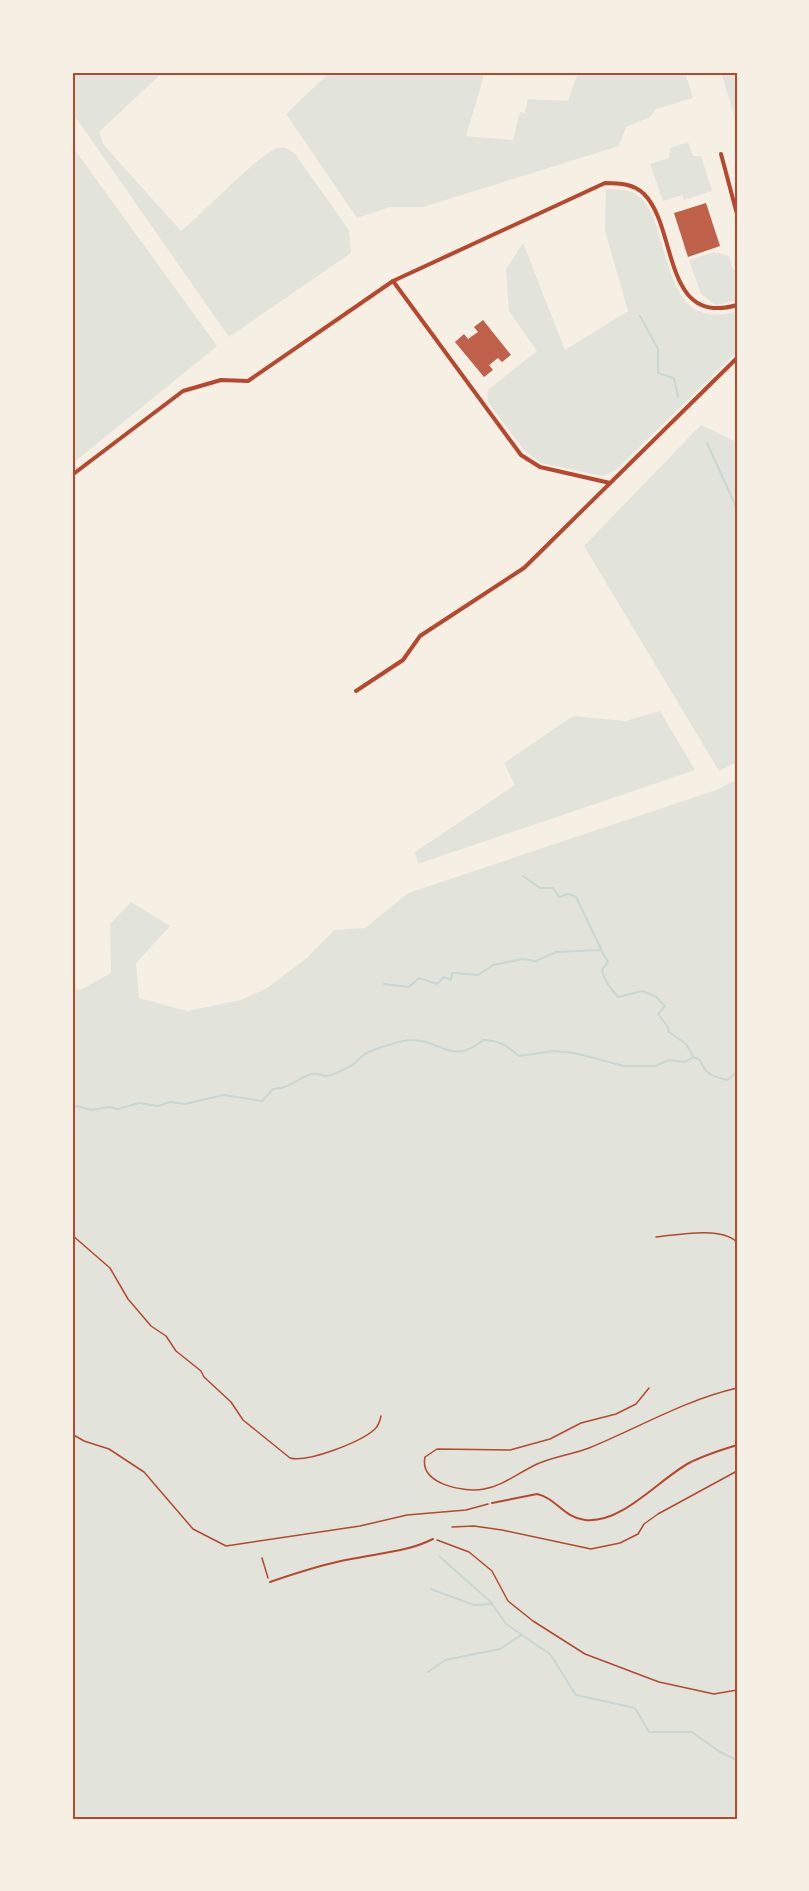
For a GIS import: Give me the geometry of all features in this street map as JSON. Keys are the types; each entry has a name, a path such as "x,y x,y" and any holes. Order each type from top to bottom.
{"street":[{"path":"720,154 737,214"},
{"path":"72,474 183,391 221,380 248,381 393,282 605,183 621,183 634,187 652,205 672,263 688,293 706,308 716,310 737,305"},
{"path":"393,282 521,455 540,467 610,483"},
{"path":"356,691 403,660 420,636 524,568 737,358"}],"lane":[{"path":"492,1503 537,1494 544,1495 574,1518 584,1520 608,1518 690,1463 737,1444"},
{"path":"270,1582 351,1558 422,1545 433,1539"}],"path":[{"path":"656,1238 698,1232 732,1237 737,1242"},
{"path":"72,1235 110,1268 128,1299 151,1326 166,1336 176,1351 201,1371 204,1377 231,1402 243,1420 290,1458 296,1460 314,1457 367,1435 378,1425 381,1416"},
{"path":"649,1388 636,1404 616,1414 580,1423 550,1439 510,1450 436,1449 426,1456 424,1463 428,1473 441,1482 459,1489 484,1489 517,1477 533,1465 588,1448 674,1410 737,1388"},
{"path":"72,1434 84,1441 109,1449 144,1472 193,1529 226,1546 360,1526 406,1515 466,1510 492,1503"},
{"path":"433,1539 469,1552 492,1571 508,1601 533,1621 585,1654 659,1682 714,1694 737,1690"},
{"path":"262,1558 270,1582"}],"shaded area":[{"path":"72,72 163,72 99,132 103,144 181,231 257,161 278,148 283,148 295,154 349,230 351,253 229,337 72,112"},
{"path":"330,72 485,72 466,136 513,140 520,112 525,113 528,99 568,101 578,72 685,72 693,98 656,109 650,117 626,127 619,146 423,207 390,207 357,218 286,114"},
{"path":"721,72 737,72 737,125"},
{"path":"688,142 693,156 701,156 712,191 684,200 682,195 663,201 650,164 669,158 670,148"},
{"path":"72,146 217,346 72,464"},
{"path":"606,189 634,193 647,205 656,224 679,291 691,307 710,314 737,311 737,352 616,470 602,476 541,463 524,450 487,401 488,390 537,351 509,311 506,269 523,243 565,350 628,311 605,231"},
{"path":"714,252 729,256 733,269 737,271 737,300 716,305 701,294 689,260"},
{"path":"701,425 737,442 737,762 719,771 584,546"},
{"path":"660,711 695,770 418,864 415,852 515,785 504,763 573,716 625,721"},
{"path":"737,779 737,1819 72,1819 72,987 80,990 111,973 110,924 131,902 170,926 136,963 139,998 187,1011 241,1000 267,988 308,957 334,930 365,928 408,893 719,789"}],"building":[{"path":"706,203 720,246 688,257 674,213"},
{"path":"483,320 511,355 502,362 498,358 489,365 493,370 484,377 455,342 464,334 468,339 478,332 474,327"}],"waterway":[{"path":"640,316 658,349 658,373 674,378 678,397"},
{"path":"707,443 737,509"},
{"path":"523,876 540,888 553,888 559,897 568,894 576,897 601,949"},
{"path":"384,984 409,987 419,978 437,984 444,977 451,980 452,973 478,975 493,965 522,959 536,961 556,952 601,950 608,962 602,970 603,974 615,994 618,997 642,991 655,996 665,1006 658,1014 669,1032 686,1044 693,1056"},
{"path":"72,1108 77,1106 91,1110 109,1107 118,1109 139,1103 158,1106 170,1102 185,1104 224,1095 262,1101 273,1089 286,1087 311,1074 325,1076 335,1074 353,1065 369,1052 409,1040 429,1043 454,1051 463,1051 483,1040 488,1040 502,1044 519,1056 554,1051 575,1053 624,1066 655,1066 669,1060 685,1062 693,1057 700,1060 707,1072 717,1077 727,1080 737,1072"},
{"path":"440,1557 492,1603"},
{"path":"431,1589 474,1605 492,1604 506,1624 550,1654 576,1695 635,1708 649,1732 692,1732 720,1752 737,1760"},
{"path":"428,1672 445,1660 500,1649 521,1635"}]}
